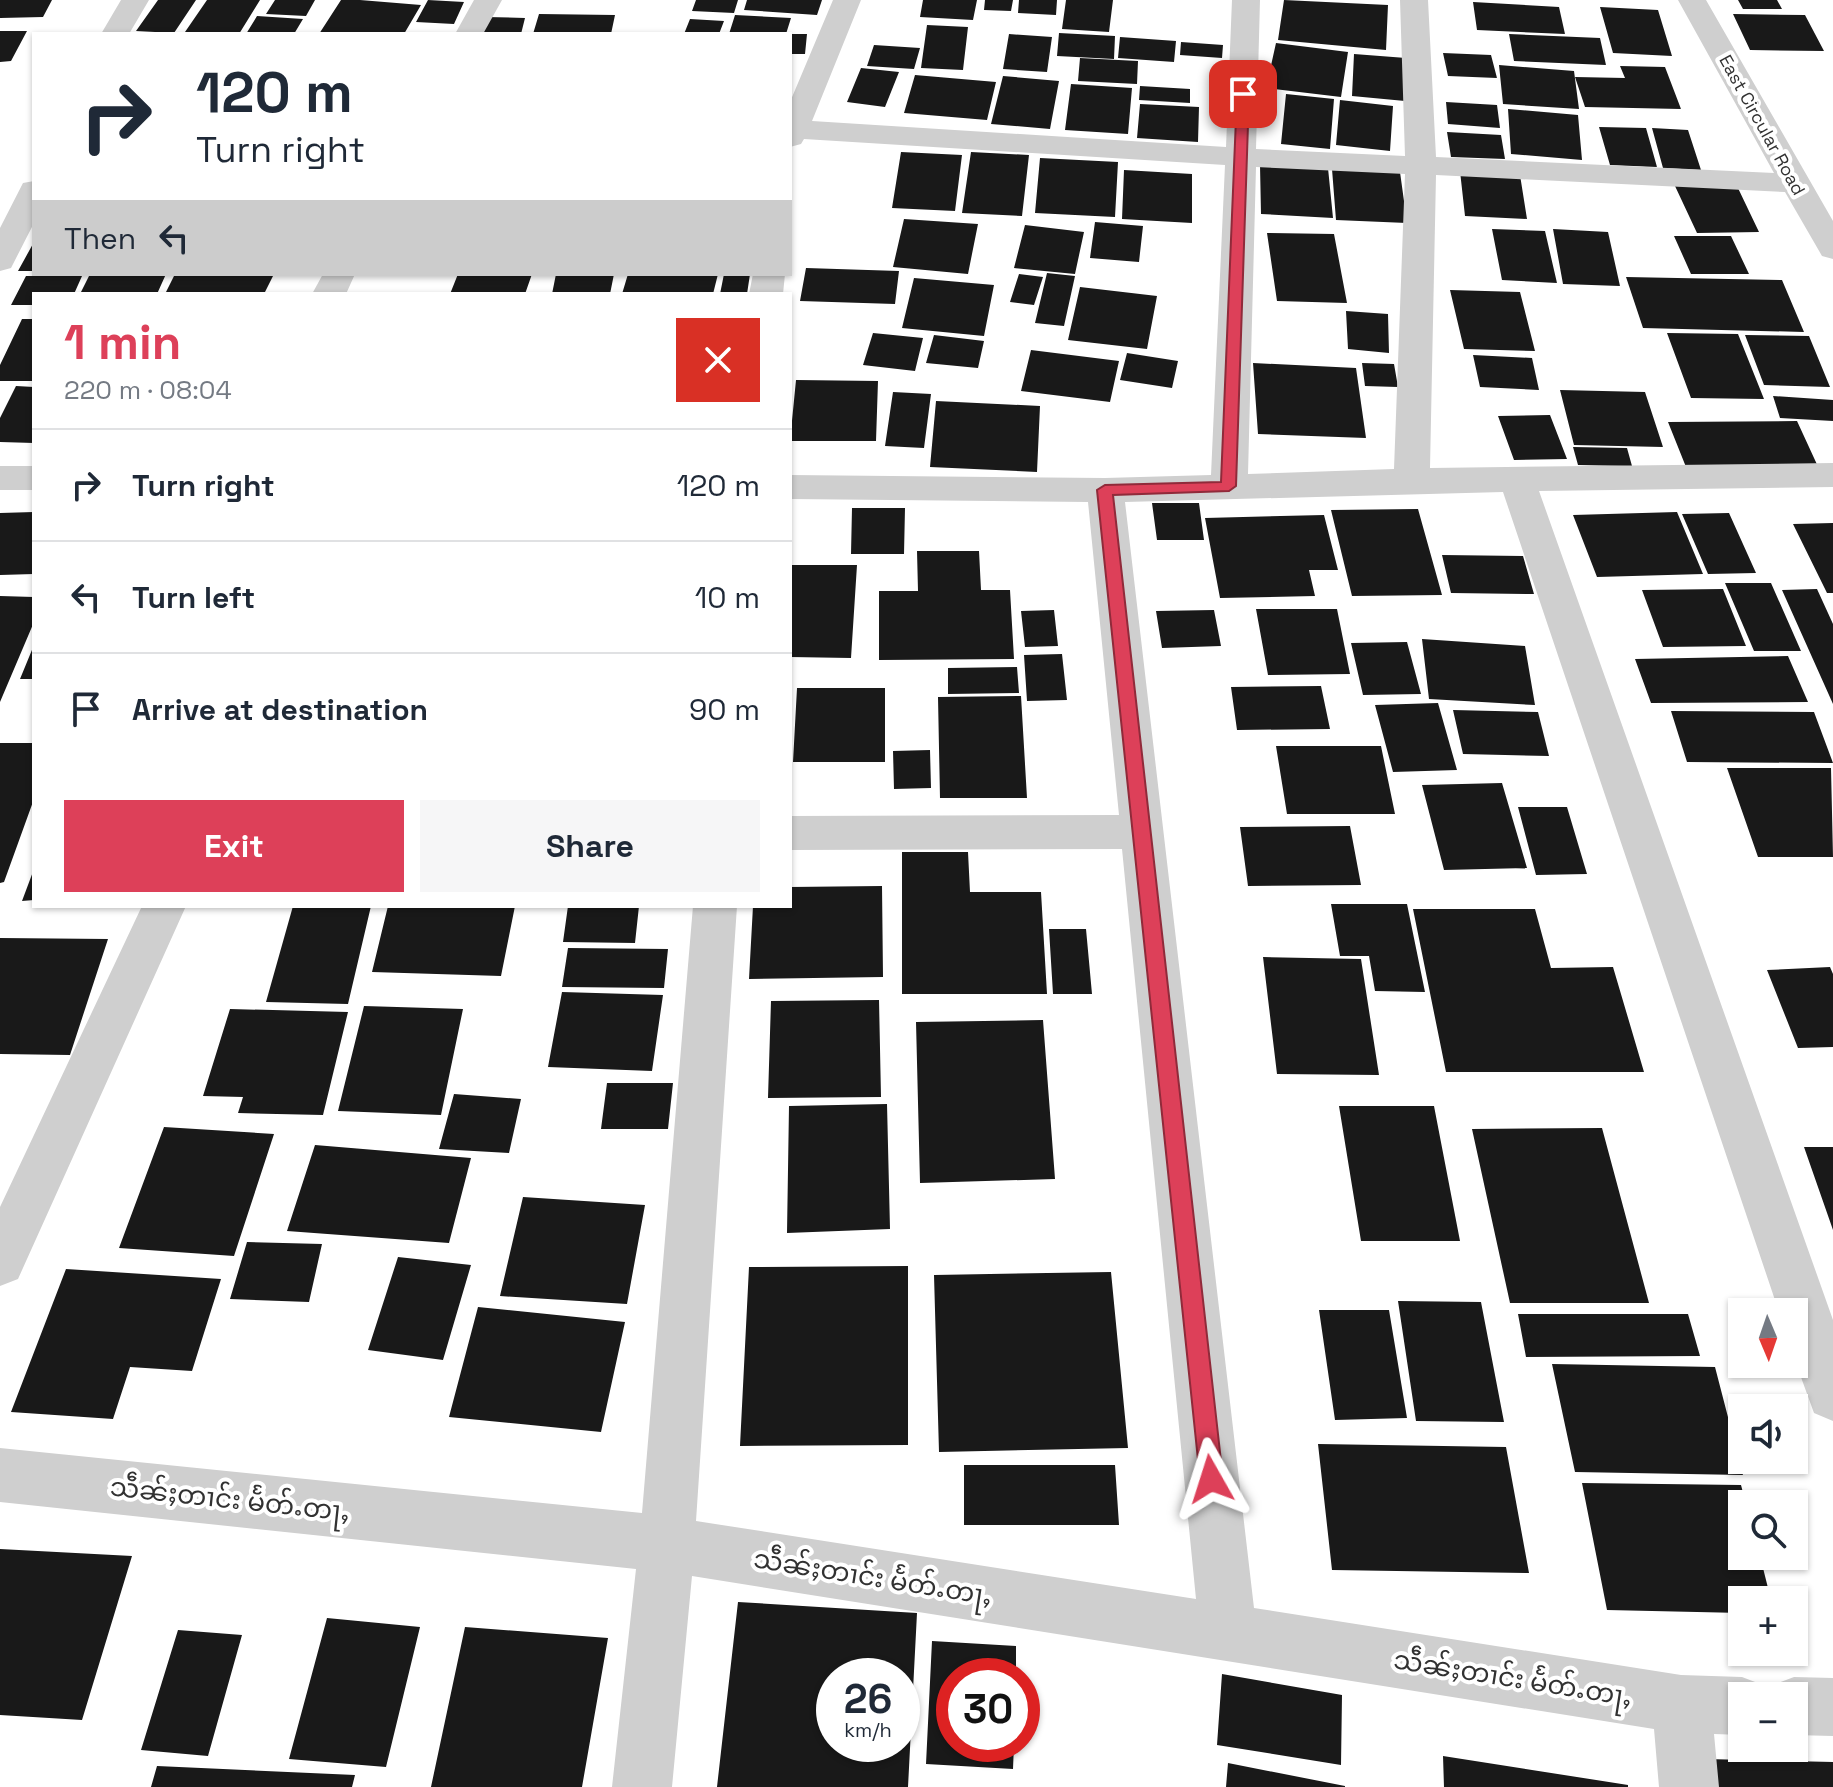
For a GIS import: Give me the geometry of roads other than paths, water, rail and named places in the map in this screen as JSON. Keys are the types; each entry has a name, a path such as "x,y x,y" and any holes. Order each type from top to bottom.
{"street":[{"path":"116,32 135,0"},
{"path":"470,32 488,0"},
{"path":"792,127 847,0"},
{"path":"1229,486 1246,0"},
{"path":"1412,481 1421,166 1414,0"},
{"name":"East Circular Road","path":"1692,0 1795,183 1823,216 1833,249"},
{"path":"792,132 1795,183"},
{"path":"0,261 32,194"},
{"path":"792,487 1105,490 1412,481 1833,475"},
{"path":"0,478 32,478"},
{"path":"1517,480 1833,1395"},
{"path":"1105,490 1228,1634"},
{"path":"792,833 1143,832"},
{"path":"0,1262 163,908"},
{"path":"642,1787 667,1544 715,908"},
{"name":"သဵၼ်ႈတၢင်း မႅတ်ႉတႃႇ","path":"0,1475 667,1544 1681,1704 1728,1706"},
{"path":"1681,1704 1689,1787"},
{"path":"1808,1706 1833,1707"}]}
